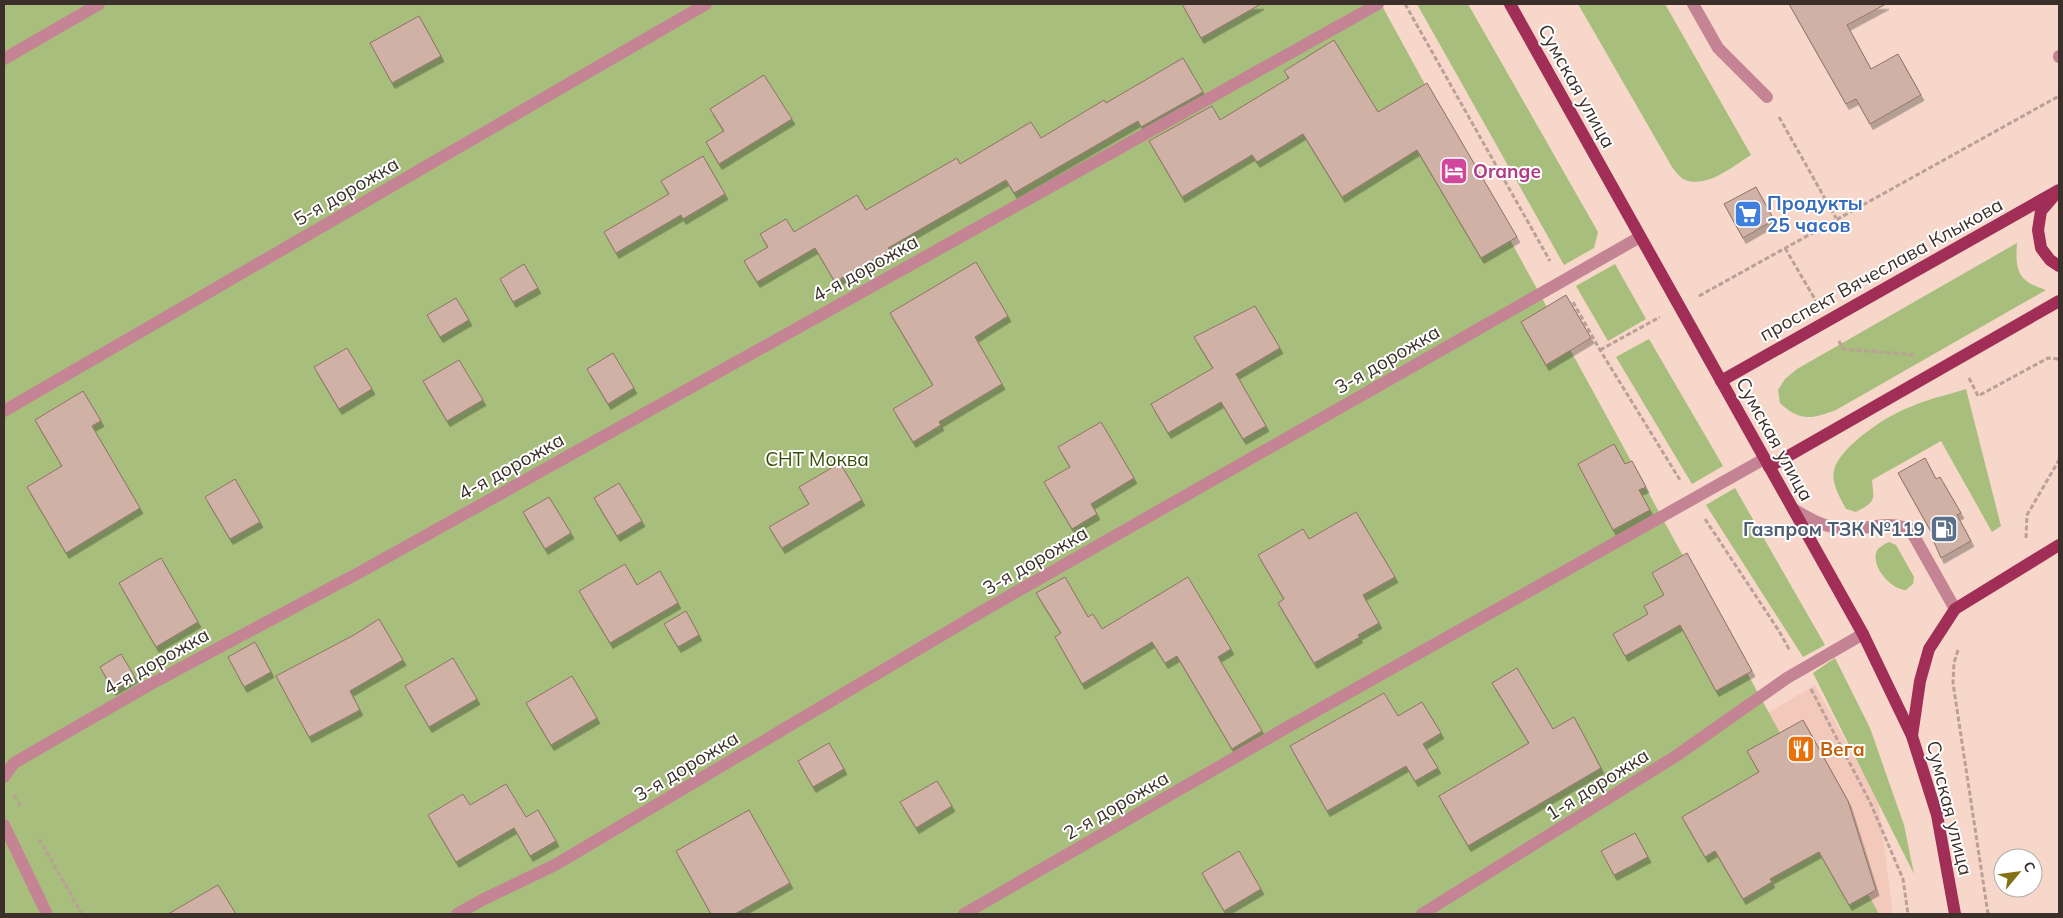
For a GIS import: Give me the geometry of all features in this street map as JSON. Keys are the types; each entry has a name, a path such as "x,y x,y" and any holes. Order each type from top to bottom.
{"main road":[{"name":"Сумская улица","path":"1510,4 1863,634 1912,736 1937,816 1955,914"},
{"path":"2059,190 2041,210 2038,230 2041,248 2050,260 2059,266"},
{"name":"проспект Вячеслава Клыкова","path":"1721,381 2059,190"},
{"path":"1767,463 2059,301"},
{"path":"1912,736 1920,681 1929,649 1955,609 2059,545"}],"street":[{"path":"4,58 99,4"},
{"name":"5-я дорожка","path":"4,411 706,4"},
{"name":"4-я дорожка","path":"4,777 14,763 149,685 364,570 762,346 1041,193 1378,4"},
{"path":"1693,4 1718,48 1767,97"},
{"name":"3-я дорожка","path":"457,914 484,898 555,866 981,612 1640,237"},
{"name":"2-я дорожка","path":"964,914 1286,728 1692,499 1767,463"},
{"path":"1793,509 1817,524 1846,529 1896,524 1910,528 1955,609"},
{"name":"1-я дорожка","path":"1422,914 1676,756 1788,678 1863,634"},
{"path":"4,825 47,914"}],"path":[{"path":"1405,4 1600,350 1692,499 1779,631 1801,670 1870,802 1903,879 1908,914"},
{"path":"1600,350 2059,96"},
{"path":"1767,97 1836,218"},
{"path":"1785,248 1843,348 1917,355"},
{"path":"1959,358 1978,396 2048,358 2059,359"},
{"path":"2023,567 2027,515 2059,460"},
{"path":"1960,644 1954,663 1953,683 1988,914"},
{"path":"14,794 23,811"},
{"path":"38,837 82,914"}],"shaded area":[{"path":"1815,685 1878,800 1893,914 1815,914 1625,798"}],"green space":[{"name":"СНТ Моква","path":"4,4 1381,4 1879,914 4,914"},
{"path":"1417,4 1468,4 1598,232 1594,248 1564,265"},
{"path":"1578,4 1665,4 1751,155 1710,179 1692,182 1683,179 1672,167"},
{"path":"2017,243 2017,261 2020,274 2029,283 2046,290 1836,410 1813,417 1806,417 1794,413 1780,403 1778,390 1785,379 1797,369"},
{"path":"1615,264 1646,319 1608,341 1576,286"},
{"path":"1649,339 1723,466 1692,484 1616,357"},
{"path":"1966,389 2001,526 1992,532 1941,441 1872,480 1873,496 1870,503 1856,512 1846,509 1837,490 1833,475 1838,461 1845,451 1866,432 1901,411"},
{"path":"1735,488 1825,645 1803,657 1706,505"},
{"path":"1889,542 1896,545 1914,577 1913,584 1906,590 1893,586 1878,568 1876,555 1878,549"},
{"path":"1835,658 1870,728 1904,825 1914,874 1813,673"}],"building":[{"path":"1182,4 1261,4 1201,38"},
{"path":"1789,4 1886,4 1847,25 1871,69 1898,54 1921,95 1870,124 1856,99 1846,104"},
{"path":"419,16 441,56 392,83 370,43"},
{"path":"1334,40 1378,112 1427,83 1517,237 1481,258 1417,150 1342,197 1303,134 1257,162 1252,155 1182,197 1149,141 1212,106 1220,120 1289,78 1284,71"},
{"path":"1183,58 1203,92 1141,127 1138,121 1014,193 1006,180 888,248 890,250 835,282 815,248 757,282 744,261 768,247 760,234 786,219 794,232 857,195 866,210 957,158 960,164 1031,122 1041,138 1104,100 1106,103"},
{"path":"764,75 792,119 719,164 706,142 724,131 710,109"},
{"path":"703,156 725,194 683,219 681,215 616,253 604,232 669,194 661,181"},
{"path":"1756,187 1774,220 1743,238 1724,204"},
{"path":"976,262 1008,316 975,337 1002,384 939,422 941,425 913,442 893,409 933,385 890,313"},
{"path":"524,264 538,288 513,302 500,279"},
{"path":"1566,295 1591,338 1546,365 1521,322"},
{"path":"456,298 469,320 440,337 427,315"},
{"path":"1255,306 1280,348 1236,374 1266,426 1243,439 1221,402 1168,433 1151,404 1213,368 1194,337"},
{"path":"347,348 372,389 339,409 314,367"},
{"path":"613,353 634,388 608,404 587,369"},
{"path":"459,360 483,400 447,421 423,381"},
{"path":"83,391 101,421 92,426 140,508 66,553 27,487 62,466 35,420"},
{"path":"1101,422 1134,478 1091,504 1097,514 1072,529 1044,482 1070,467 1058,447"},
{"path":"1614,444 1625,464 1632,461 1646,487 1639,490 1650,510 1613,530 1578,464"},
{"path":"1925,458 1936,479 1940,477 1961,513 1957,515 1971,541 1941,558 1934,542 1934,537 1898,473"},
{"path":"840,463 862,500 782,548 769,527 809,504 799,487"},
{"path":"235,479 260,522 230,539 205,497"},
{"path":"619,483 642,521 617,536 594,498"},
{"path":"549,497 571,533 545,549 523,512"},
{"path":"1356,512 1395,577 1363,595 1379,623 1358,635 1360,637 1314,663 1278,603 1284,599 1258,555 1303,529 1309,539"},
{"path":"1687,553 1752,671 1716,691 1680,625 1625,656 1613,634 1648,614 1644,606 1664,595 1652,573"},
{"path":"161,558 198,622 156,647 119,583"},
{"path":"625,564 637,585 660,571 678,603 610,643 579,591"},
{"path":"1065,577 1088,617 1093,614 1102,629 1188,577 1231,649 1218,657 1262,731 1232,749 1177,656 1165,663 1152,642 1082,684 1055,637 1061,633 1036,593"},
{"path":"686,611 699,635 678,647 664,624"},
{"path":"379,619 403,660 350,691 360,710 309,737 276,676 354,635"},
{"path":"255,642 271,672 244,687 228,657"},
{"path":"121,654 135,677 113,690 100,667"},
{"path":"453,658 477,699 429,727 405,686"},
{"path":"1517,668 1553,729 1574,717 1601,768 1468,846 1439,796 1529,743 1492,683"},
{"path":"572,676 597,718 551,745 526,703"},
{"path":"1384,693 1398,716 1422,702 1441,733 1423,744 1438,768 1415,781 1406,766 1327,811 1290,746"},
{"path":"1803,720 1848,801 1876,890 1849,905 1819,852 1770,879 1772,882 1743,899 1715,851 1705,857 1682,817 1759,772 1747,751"},
{"path":"829,743 844,769 813,787 798,761"},
{"path":"937,781 952,806 916,828 900,802"},
{"path":"506,784 526,817 538,810 556,841 530,856 514,828 456,862 428,815 463,794 470,805"},
{"path":"749,810 790,883 735,914 711,914 676,851"},
{"path":"1635,833 1648,857 1614,875 1601,851"},
{"path":"1239,851 1261,889 1224,911 1202,873"},
{"path":"218,885 236,914 168,914"}],"place":[{"name":"Orange","path":"1454,171"},
{"name":"Продукты 25 часов","path":"1748,214"},
{"name":"Газпром ТЗК №119","path":"1944,529"},
{"name":"Вега","path":"1801,749"}]}
